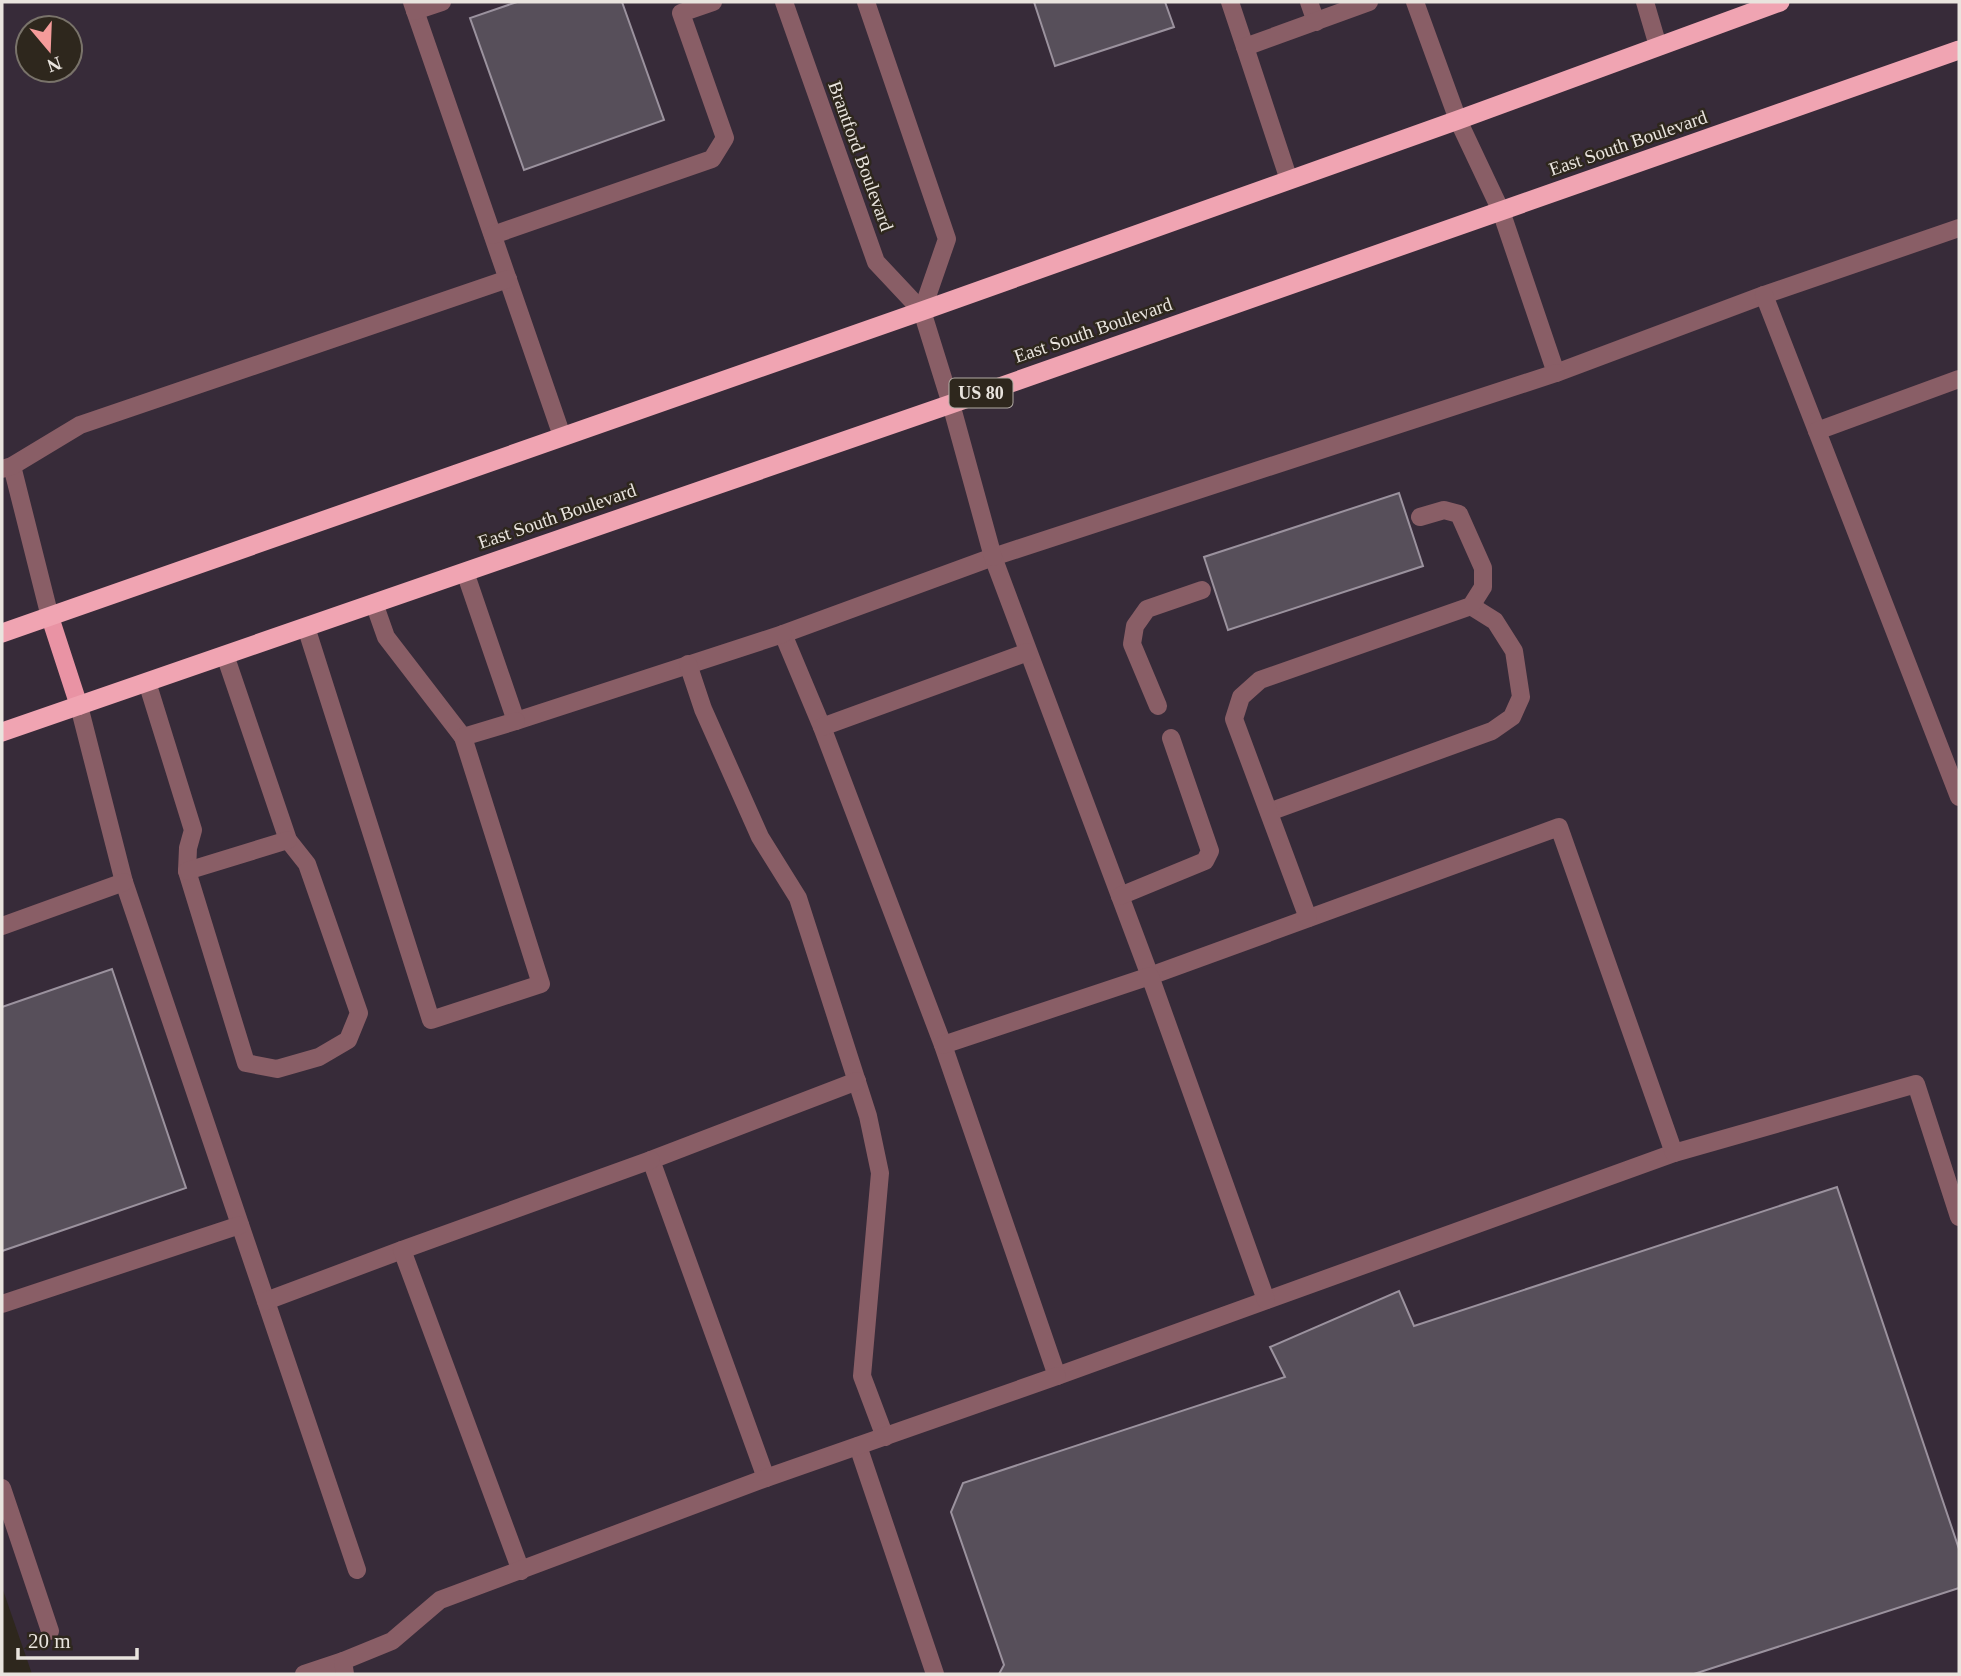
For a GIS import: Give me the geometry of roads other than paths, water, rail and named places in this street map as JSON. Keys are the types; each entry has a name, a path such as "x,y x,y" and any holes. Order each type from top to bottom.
{"highway":[{"path":"2,633 1458,120 1658,46 1745,8 1780,2"},
{"name":"East South Boulevard","path":"2,732 951,404 1959,50"}],"main road":[{"path":"50,617 79,706"}],"street":[{"path":"442,2 414,6 562,436"},
{"path":"493,235 712,159 725,138 679,8 713,2"},
{"name":"Brantford Boulevard","path":"783,2 876,262 922,311 993,557 1150,976 1266,1300"},
{"path":"866,2 947,239 922,311"},
{"path":"1230,2 1289,180"},
{"path":"1309,2 1316,22"},
{"path":"1245,47 1369,2"},
{"path":"1415,2 1458,120 1501,211 1556,373"},
{"path":"1645,2 1658,46"},
{"path":"463,737 783,634 993,557 1556,373 1764,295 1959,228"},
{"path":"50,617 7,468 80,425 508,279"},
{"path":"1764,295 1959,797"},
{"path":"1817,431 1959,379"},
{"path":"1308,918 1234,719 1241,697 1260,680 1471,606 1483,587 1483,568 1459,514 1444,510 1420,517"},
{"path":"465,572 516,721"},
{"path":"1158,706 1132,644 1135,626 1147,610 1202,590"},
{"path":"306,627 430,1020 541,984 463,737 386,637 374,603"},
{"path":"1269,811 1492,731 1512,716 1521,697 1514,651 1495,621 1471,606"},
{"path":"783,634 822,727 943,1045 1057,1376"},
{"path":"822,727 1028,652"},
{"path":"146,682 193,831 188,848 187,871 246,1063 277,1069 320,1056 348,1040 359,1013 307,864 288,840 225,655"},
{"path":"688,664 703,709 760,837 798,898 867,1116 880,1173 862,1376 885,1437"},
{"path":"79,706 124,882 358,1570"},
{"path":"1120,896 1205,861 1210,851 1171,738"},
{"path":"943,1045 1150,976 1559,827 1674,1153"},
{"path":"187,871 288,840"},
{"path":"2,926 124,882"},
{"path":"266,1301 857,1082"},
{"path":"304,1674 344,1667 392,1641 440,1600 766,1478 1674,1153 1916,1084 1959,1217"},
{"path":"651,1160 766,1478"},
{"path":"2,1304 240,1225"},
{"path":"402,1250 521,1571"},
{"path":"858,1446 935,1674"},
{"path":"2,1488 50,1631"}]}
